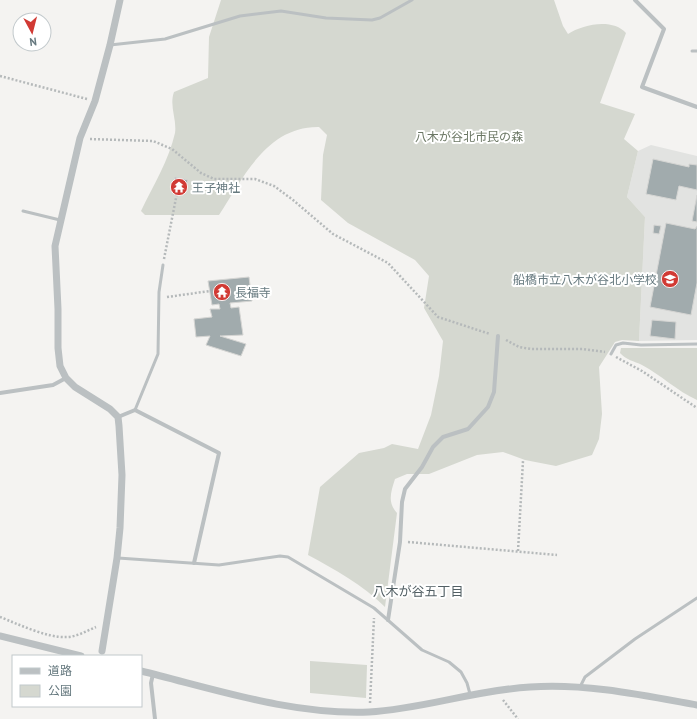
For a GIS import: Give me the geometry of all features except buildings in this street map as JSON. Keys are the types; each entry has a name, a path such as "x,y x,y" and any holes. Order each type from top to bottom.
{"street":[{"path":"101,654 117,558 122,475 118,417 110,409 75,387 66,378 60,366 58,348 55,246 80,138 94,101 110,46 120,0"},
{"path":"635,0 664,29 642,87 697,106"},
{"path":"388,620 400,542 402,502 405,489 443,437 468,429 488,407 494,392 498,336"},
{"path":"0,393 53,385 66,378"},
{"path":"118,417 135,410 219,453 194,563"},
{"path":"0,636 77,655"},
{"path":"142,671 300,708 369,712 409,708 446,701 470,694 553,686 580,688 697,706"},
{"path":"153,674 151,683 155,719"}],"lane":[{"path":"110,46 166,39 240,16 281,11 326,18 372,20 380,18 412,0"},
{"path":"692,50 697,51"},
{"path":"23,211 60,220"},
{"path":"135,410 158,354 159,292 163,265"},
{"path":"611,354 616,345 623,344 697,344"},
{"path":"117,558 219,565 280,556 288,557 374,608 422,650 449,662 461,672 467,683 470,694"},
{"path":"580,688 585,677 635,639 697,598"}],"path":[{"path":"0,76 94,101"},
{"path":"80,138 153,142 172,149 202,173 214,179 255,179 274,186 333,234 388,263 438,317 498,336 519,347 583,349 611,354 621,361 642,371 697,408"},
{"path":"163,265 177,193"},
{"path":"160,298 210,291"},
{"path":"518,551 523,461"},
{"path":"400,542 557,555"},
{"path":"369,712 374,608"},
{"path":"0,616 42,633 64,638 79,635 107,622"},
{"path":"500,690 502,699 518,719"}],"shaded area":[{"name":"船橋市立八木が谷北小学校","path":"651,145 697,156 697,340 639,341 645,217 627,197 638,151"}],"green space":[{"name":"八木が谷北市民の森","path":"221,0 554,0 563,26 568,34 574,30 598,24 614,25 626,33 600,103 635,114 624,139 638,151 627,197 645,217 639,341 622,340 615,342 599,367 602,414 599,439 592,455 556,466 525,460 503,452 477,455 429,474 407,474 395,479 391,493 391,501 397,513 385,607 358,585 308,555 320,487 359,453 384,448 392,444 418,449 431,415 439,376 443,341 424,308 429,276 415,260 348,223 321,200 323,155 327,135 319,127 301,129 285,135 271,145 258,157 247,171 219,215 145,215 141,211 165,163 175,133 172,102 174,92 208,78 209,37"},
{"path":"621,348 697,348 697,400 649,369 625,357 620,353"},
{"path":"310,661 367,665 366,698 310,693"}],"place":[{"name":"王子神社","path":"179,187"},
{"name":"船橋市立八木が谷北小学校","path":"670,279"},
{"name":"長福寺","path":"222,292"}],"district":[{"name":"八木が谷五丁目","path":"418,591"}]}
